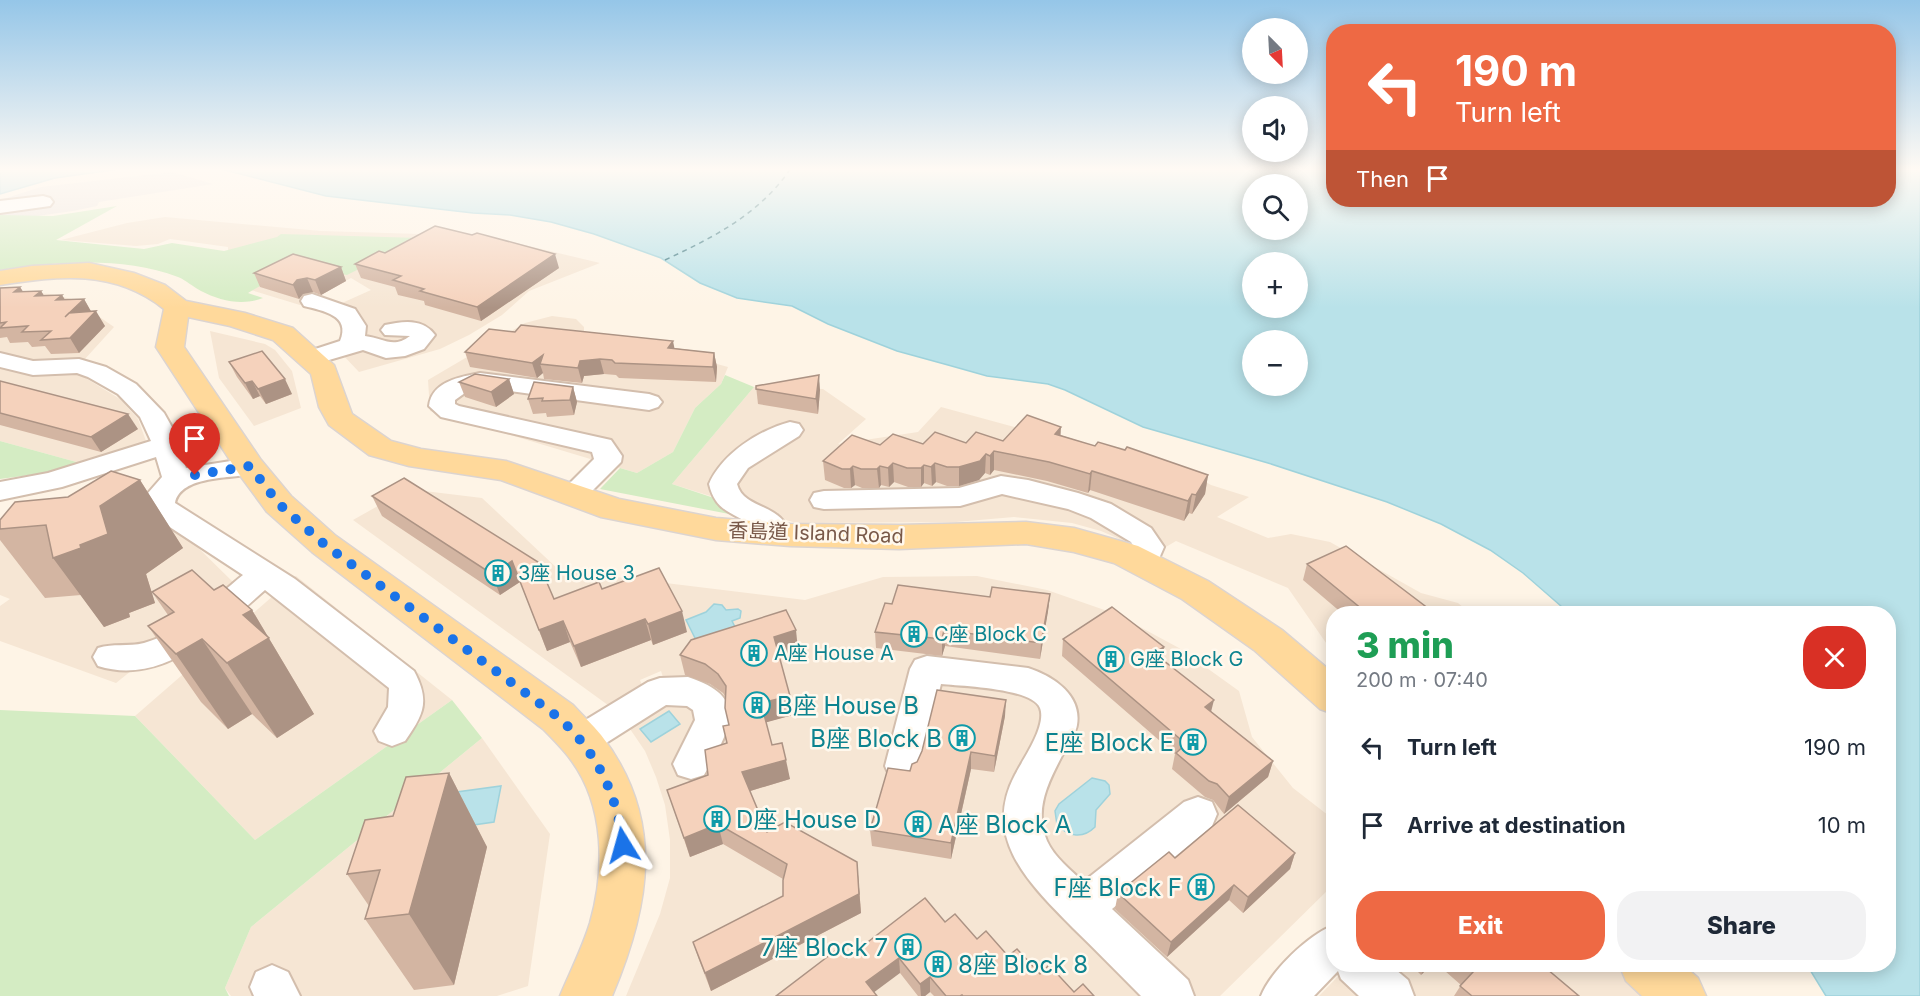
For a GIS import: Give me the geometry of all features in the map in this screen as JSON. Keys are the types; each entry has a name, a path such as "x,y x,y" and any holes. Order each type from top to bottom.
{"main road":[{"path":"0,278 32,273 89,270 126,278 156,290 178,308 173,323 170,347 250,466 279,504 324,544 558,717 582,740 612,790 623,845 621,897 616,923 605,957 586,996"},
{"name":"香島道 Island Road","path":"178,308 236,319 283,334 312,358 328,379 337,414 345,423 380,448 420,459 506,471 612,509 716,529 777,534 899,537 1026,533 1074,540 1126,554 1195,590 1268,639 1326,691"},
{"path":"1653,972 1680,996"}],"street":[{"path":"312,301 341,310 352,319 356,331 349,346"},
{"path":"312,358 349,346 367,343 384,350 398,350 413,345 423,334 413,328 393,330"},
{"path":"0,360 33,368 78,366 113,380 140,399 151,413 160,429 176,478"},
{"path":"19,381 97,372"},
{"path":"572,495 607,462 608,456 602,447 450,412 442,406 443,397 461,384 488,381 648,402"},
{"path":"777,534 766,520 731,501 726,493 724,479 727,472 740,459 790,430"},
{"path":"0,492 52,481 164,446"},
{"path":"250,466 176,478 162,491 160,504 163,509 274,580 402,680 407,688 407,708 392,731"},
{"path":"824,500 960,496 1002,485 1028,489 1078,502 1122,522 1141,536 1149,547 1143,563"},
{"path":"110,657 133,659 148,656 174,645 274,580"},
{"path":"903,766 927,669 1028,681 1048,693 1058,709 1059,726 1027,788 1022,817 1024,832 1037,862 1172,996"},
{"path":"582,740 656,683 699,696 712,711 711,729 691,764"},
{"path":"1082,908 1198,814"},
{"path":"1283,996 1326,952"},
{"path":"1365,972 1392,996"}],"shaded area":[{"path":"0,214 48,214 23,218"},
{"path":"165,217 321,231 487,236 600,263 529,291 502,315 440,349 359,372 341,353 364,325 364,320 361,315 342,303 371,290 351,278 300,305 228,283 228,247 170,239 158,244 136,246 61,240 127,223"},
{"path":"16,292 51,294 75,300 114,327 74,371 120,399 138,419 146,441 80,463 0,441 0,295"},
{"path":"552,316 576,319 584,327 584,332 630,340 728,367 721,384 695,408 673,452 637,473 430,411 428,380 525,323"},
{"path":"210,331 265,344 275,350 292,371 301,408 254,426 219,378"},
{"path":"754,387 823,389 866,419 838,444 918,432 941,407 1197,477 1211,485 1249,497 1217,517 1268,538 1291,534 1330,542 1421,593 1462,606 1326,606 1326,643 1288,588 1176,541 1154,554 1101,531 1072,523 1014,517 956,522 796,523 672,484"},
{"path":"408,489 482,498 559,570 805,600 883,577 977,576 1047,590 1116,614 1179,648 1239,691 1252,737 1293,788 1326,814 1326,892 1220,996 626,996 660,914 670,878 670,840 665,805 645,751 630,729 671,702 661,671 640,680 643,688 612,708 353,520"},
{"path":"130,515 180,530 237,586 116,683 0,641 0,606 10,599 0,595 0,529"},
{"path":"296,576 452,700 255,840 135,716"},
{"path":"482,738 550,834 528,986 497,996 231,996 225,988 251,927"},
{"path":"1342,972 1628,972 1655,996 1319,996"}],"green space":[{"path":"102,214 56,240 144,249 172,243 224,251 281,234 420,238 347,275 294,266 248,293 263,298 248,302 216,297 178,277 157,270 112,263 66,263 0,270 0,215"},
{"path":"725,375 754,387 672,484 720,500 755,519 600,489 620,468 637,473 673,452 695,408 721,384"},
{"path":"0,441 80,463 45,473 0,479"},
{"path":"452,700 482,738 251,927 225,988 229,996 0,996 0,710 135,716 255,840"}],"water":[{"path":"500,214 1242,214 1242,240 1308,240 1308,214 1920,214 1920,996 1826,996 1811,972 1896,972 1896,606 1561,606 1523,573 1490,550 1441,524 1387,502 1268,463 1143,427 1048,384 987,376 897,351 828,324 792,306 737,298 700,283 661,258 594,234 551,222"},
{"path":"714,604 722,605 726,610 738,609 741,611 740,618 732,621 735,627 720,634 717,632 696,640 686,620 706,612"},
{"path":"669,711 680,724 651,742 640,729"},
{"path":"1092,778 1105,781 1109,785 1110,794 1096,810 1095,827 1081,835 1066,832 1057,825 1055,811 1059,804"},
{"path":"501,786 494,822 410,834 420,797"}],"building":[{"path":"435,226 472,235 477,233 555,254 477,307 420,291 424,289 393,280 401,276 355,264 379,251 385,253"},
{"path":"293,254 341,267 315,280 307,278 297,280 293,285 254,273"},
{"path":"20,287 14,292 41,291 35,296 62,295 56,300 84,299 69,313 96,311 70,338 41,340 51,331 22,332 28,326 0,328 6,322 0,323 0,288"},
{"path":"521,325 673,341 668,348 714,353 713,367 615,363 612,360 600,359 580,361 578,368 540,364 543,355 532,363 465,352 489,329 515,332"},
{"path":"262,351 285,379 258,389 252,381 245,383 229,362"},
{"path":"475,374 509,379 491,392 459,382"},
{"path":"819,375 816,399 756,389 756,386"},
{"path":"0,381 128,414 91,437 0,413"},
{"path":"534,382 573,387 570,400 528,399"},
{"path":"1027,415 1061,427 1055,434 1095,446 1098,442 1125,450 1127,447 1208,475 1196,495 1192,494 1188,501 1092,471 1090,474 1049,462 994,451 990,456 986,454 980,461 959,467 947,467 935,463 931,467 924,465 921,468 907,468 893,463 888,468 880,466 877,469 861,469 853,466 850,469 842,469 823,461 852,435 880,445 893,434 923,444 935,432 966,443 976,432 1003,441"},
{"path":"111,471 140,480 100,506 108,534 80,545 81,548 53,558 46,525 0,529 0,520 15,502 68,497"},
{"path":"404,478 538,562 554,599 599,582 602,589 659,568 682,611 648,624 645,619 574,646 563,621 539,630 512,561 492,574 372,496"},
{"path":"1346,546 1425,606 1358,606 1307,564"},
{"path":"192,570 214,590 223,585 252,610 243,615 269,638 227,663 202,639 176,654 148,626 174,612 152,592"},
{"path":"898,585 990,597 992,587 1050,594 1041,643 944,630 942,639 875,632 885,603 892,604"},
{"path":"1112,607 1164,647 1154,653 1214,700 1205,707 1273,761 1229,797 1217,784 1209,781 1176,753 1186,744 1063,639"},
{"path":"786,610 796,630 774,637 790,696 761,703 772,745 782,743 786,760 742,772 767,832 785,822 857,862 859,894 705,973 693,942 783,896 783,880 787,864 718,824 684,838 667,790 708,775 705,750 727,743 723,726 729,725 725,708 726,686 718,674 705,664 680,655 691,640"},
{"path":"937,690 1006,700 995,756 971,752 951,843 870,830 888,768 910,771 912,764 917,762 922,751"},
{"path":"449,773 409,914 365,919 380,870 347,874 365,820 393,816 406,777"},
{"name":"F座 Block F","path":"1238,805 1295,853 1248,897 1234,885 1171,942 1118,893 1169,852 1175,858"},
{"path":"925,898 945,922 955,914 977,939 986,931 1008,956 1017,949 1040,974 1049,965 1074,992 1083,984 1094,996 946,996 930,977 920,984 899,958 866,982 877,996 776,996 839,948 847,958"},
{"path":"1473,972 1550,972 1579,996 1472,996 1460,986"}],"ferry route":[{"path":"665,260 718,233 746,214"}],"place":[{"name":"3座 House 3","path":"498,573"},
{"name":"C座 Block C","path":"914,634"},
{"name":"A座 House A","path":"754,653"},
{"name":"G座 Block G","path":"1111,659"},
{"name":"B座 House B","path":"757,705"},
{"name":"B座 Block B","path":"962,738"},
{"name":"E座 Block E","path":"1193,742"},
{"name":"D座 House D","path":"717,819"},
{"name":"A座 Block A","path":"918,824"},
{"name":"F座 Block F","path":"1201,887"},
{"name":"7座 Block 7","path":"908,947"},
{"name":"8座 Block 8","path":"938,964"}],"route":[{"path":"195,475 250,466 279,504 324,544 558,717 582,740 603,772 612,790 617,808 623,845"}]}
